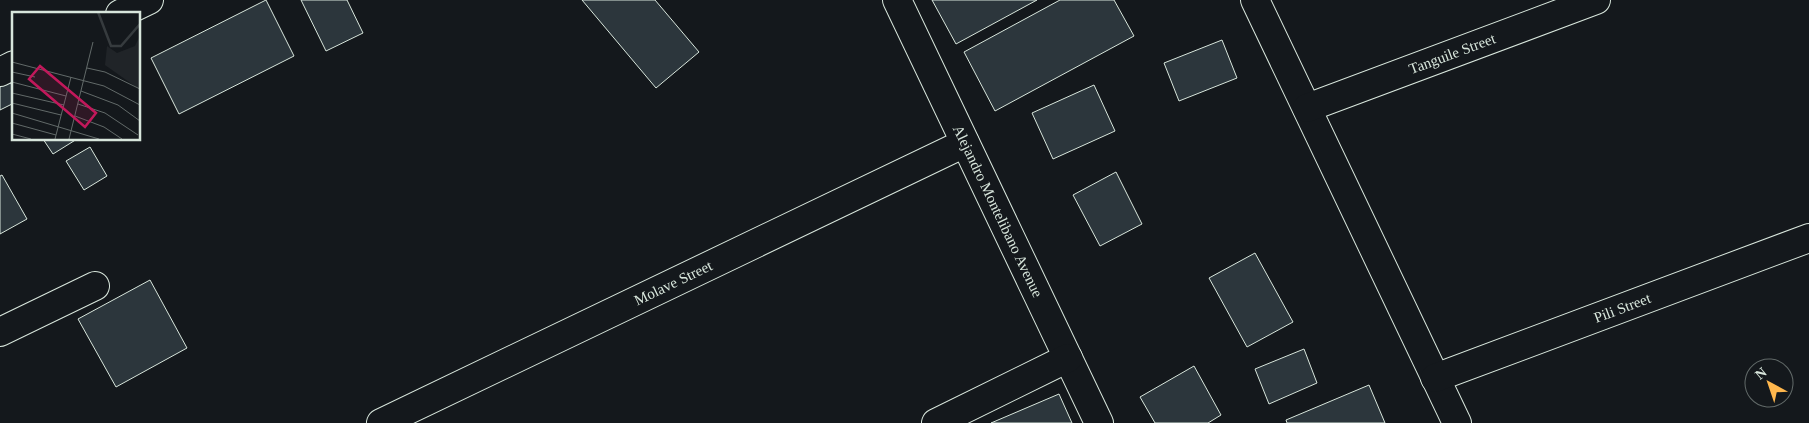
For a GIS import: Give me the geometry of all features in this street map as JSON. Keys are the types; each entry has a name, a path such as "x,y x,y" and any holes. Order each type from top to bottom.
{"street":[{"path":"124,12 148,0"},
{"name":"Alejandro Montelibano Avenue","path":"897,0 1098,423"},
{"path":"1255,0 1457,423"},
{"name":"Tanguile Street","path":"1308,108 1596,0"},
{"path":"0,72 12,66"},
{"name":"Molave Street","path":"381,423 964,143"},
{"name":"Pili Street","path":"1436,378 1809,238"},
{"path":"0,332 95,286"},
{"path":"936,423 1068,358"}],"building":[{"path":"266,0 294,56 179,114 151,58"},
{"path":"301,0 347,0 363,33 326,51"},
{"path":"582,0 655,0 699,52 656,88"},
{"path":"932,0 1037,0 956,44"},
{"path":"1060,0 1114,0 1134,36 995,111 964,52"},
{"path":"1222,40 1237,78 1179,101 1164,63"},
{"path":"10,82 12,86 12,104 0,110 0,87"},
{"path":"1094,85 1115,131 1053,159 1032,113"},
{"path":"44,140 75,140 53,154"},
{"path":"90,147 107,176 84,190 66,161"},
{"path":"1116,172 1142,224 1100,246 1073,195"},
{"path":"2,175 27,219 0,234 0,176"},
{"path":"1255,253 1293,322 1247,347 1209,278"},
{"path":"150,280 187,348 116,387 78,319"},
{"path":"1304,349 1317,383 1269,404 1255,369"},
{"path":"1194,366 1221,415 1208,423 1155,423 1140,397"},
{"path":"1369,385 1385,423 1287,423 1286,420"},
{"path":"1059,394 1072,423 991,423"}]}
